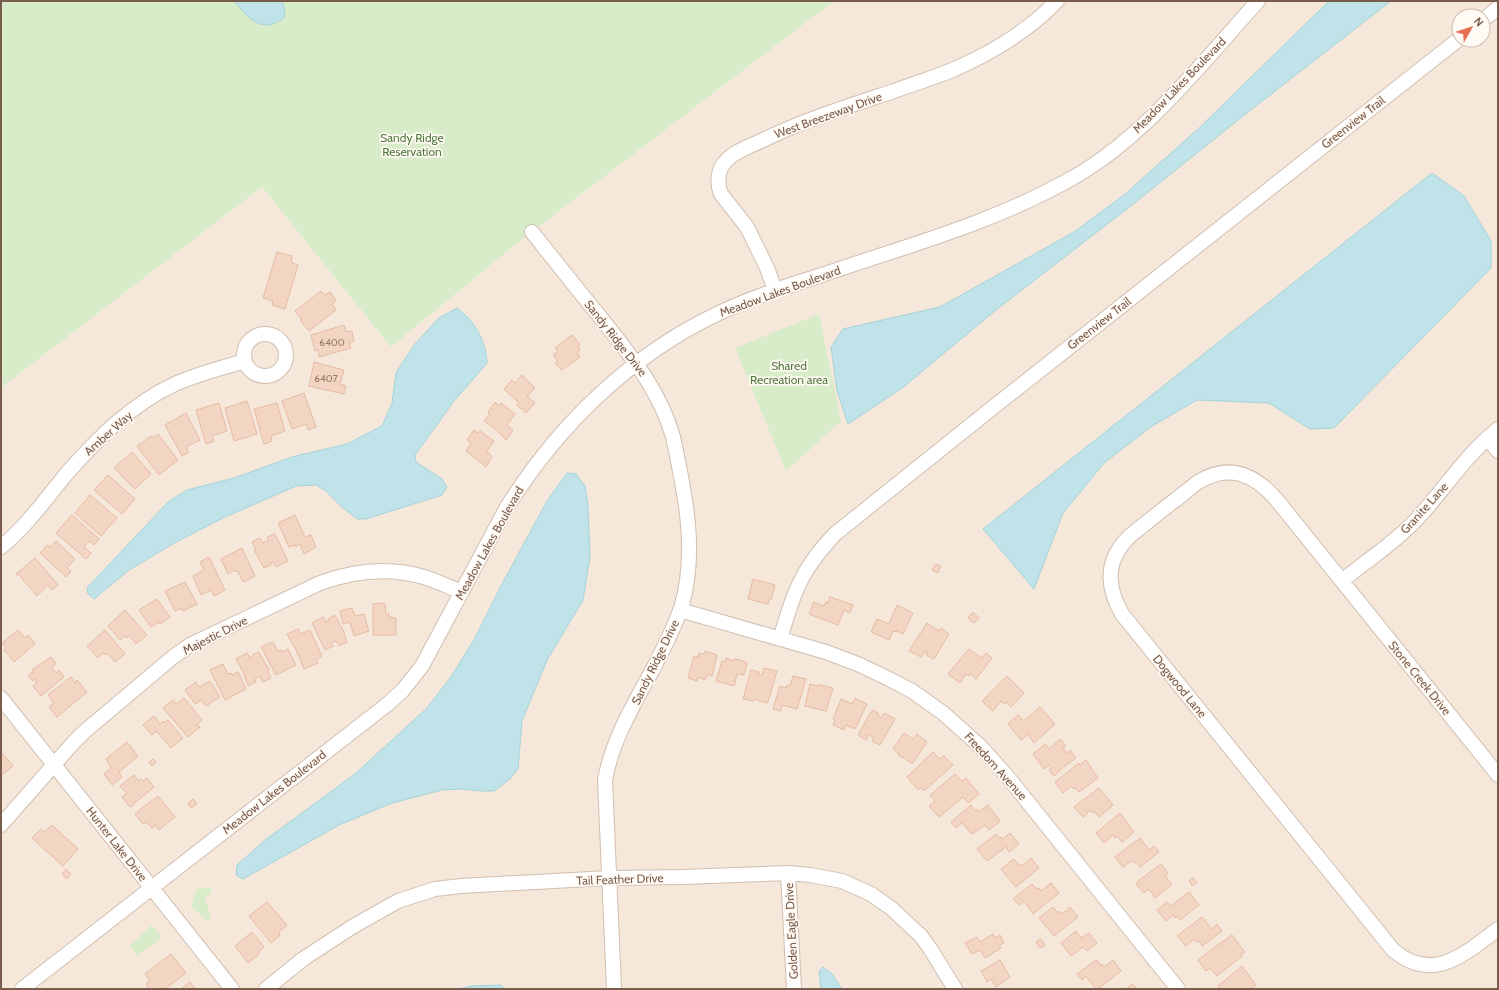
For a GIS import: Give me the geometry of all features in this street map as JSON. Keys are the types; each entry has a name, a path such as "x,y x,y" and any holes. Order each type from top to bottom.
{"street":[{"name":"West Breezeway Drive","path":"775,290 767,268 747,227 721,194 719,188 719,175 726,161 748,147 776,133 830,112 935,77 977,59 1020,32 1057,1"},
{"name":"Meadow Lakes Boulevard","path":"22,989 389,703 403,690 422,666 506,507 535,466 581,411 616,380 671,341 717,314 775,290 985,218 1022,203 1067,181 1108,154 1152,116 1192,75 1258,1"},
{"name":"Greenview Trail","path":"780,639 801,579 810,563 835,534 978,418 1451,45"},
{"name":"Sandy Ridge Drive","path":"532,232 637,364 655,392 670,426 688,521 688,569 680,610 665,644 616,742 608,764 605,780 614,989"},
{"name":"Amber Way","path":"1,547 26,522 100,437 123,417 159,392 176,384 196,375 245,361"},
{"name":"Granite Lane","path":"1342,581 1392,542 1413,523 1468,456 1498,429"},
{"path":"1487,438 1498,451"},
{"name":"Dogwood Lane","path":"1342,581 1267,488 1250,476 1228,472 1212,476 1198,482 1130,535 1115,555 1110,574 1114,596 1122,614 1393,950 1414,963 1428,966 1439,965 1465,954 1498,929"},
{"name":"Majestic Drive","path":"1,825 84,732 182,650 320,583 350,575 393,572 423,577 462,592"},
{"name":"Stone Creek Drive","path":"1342,581 1498,775"},
{"name":"Freedom Avenue","path":"680,610 843,657 912,691 930,703 963,730 1008,776 1178,989"},
{"name":"Hunter Lake Drive","path":"1,698 232,989"},
{"name":"Tail Feather Drive","path":"266,989 314,951 381,909 408,896 435,889 609,878 788,873 810,875 842,882 871,894 886,904 921,936 955,989"},
{"name":"Golden Eagle Drive","path":"788,873 794,989"}],"shaded area":[{"path":"834,1 1498,1 1498,989 1,989 1,388 262,187 391,347 520,241"}],"green space":[{"name":"Sandy Ridge Reservation","path":"1,1 834,1 520,241 391,347 262,187 1,388"},
{"name":"Shared Recreation area","path":"819,314 841,421 786,471 735,348"},
{"path":"210,887 212,892 205,898 211,917 207,922 191,907 196,890"},
{"path":"152,925 162,938 137,955 130,946"}],"water":[{"path":"234,1 282,1 285,10 284,18 276,23 268,25 256,22 245,14"},
{"path":"1329,1 1391,1 996,310 902,388 848,424 837,391 831,347 843,329 940,307 1074,232 1124,195 1198,129"},
{"path":"1432,173 1464,196 1491,241 1491,268 1334,428 1310,429 1269,403 1197,400 1152,426 1104,463 1063,513 1034,589 983,529"},
{"path":"457,308 474,325 482,339 487,363 454,401 415,455 416,462 442,479 447,487 442,495 366,519 357,519 343,508 326,491 316,485 296,486 223,518 176,542 129,570 94,599 88,594 87,588 168,502 187,490 234,478 292,457 347,444 382,426 392,403 396,373 414,345 439,318"},
{"path":"567,473 576,474 585,486 588,506 590,557 583,600 547,660 522,721 518,769 510,779 494,791 460,789 442,790 392,803 339,825 243,879 236,875 237,865 265,840 355,774 427,708 451,677 475,638 547,501"},
{"path":"823,967 832,974 842,989 821,989 819,971"},
{"path":"501,985 505,989 459,989 471,986"}],"building":[{"path":"277,252 292,256 291,262 298,265 285,309 272,305 273,301 263,298"},
{"path":"321,291 325,295 330,292 336,301 332,304 336,310 309,331 295,311"},
{"path":"344,325 347,332 352,331 354,341 349,343 351,348 319,357 318,350 315,351 311,335"},
{"path":"572,335 580,345 578,346 580,350 577,353 580,357 562,370 555,363 558,361 553,355 558,351 555,348"},
{"path":"314,362 344,370 340,384 346,386 344,394 309,386"},
{"path":"522,375 535,388 527,396 535,403 526,413 517,405 519,403 504,389 512,380 515,383"},
{"path":"304,393 316,427 308,430 306,424 292,429 282,401"},
{"path":"247,401 257,434 234,441 225,408"},
{"path":"495,402 499,406 501,403 515,414 507,425 513,430 506,440 493,427 484,421 490,414 488,412"},
{"path":"219,403 227,431 212,436 214,441 206,444 196,410"},
{"path":"277,403 285,431 271,436 272,441 264,444 254,409"},
{"path":"186,413 200,440 186,447 189,452 182,456 165,425"},
{"path":"474,430 478,433 480,431 494,441 487,451 492,457 486,467 466,451 471,443 467,440"},
{"path":"158,434 178,460 159,475 137,446 151,436 152,438"},
{"path":"132,452 151,474 135,489 114,468"},
{"path":"108,475 135,499 122,514 94,490"},
{"path":"90,495 117,518 101,536 75,513"},
{"path":"72,515 99,539 94,545 89,541 84,547 91,553 86,559 56,533"},
{"path":"295,515 305,537 311,535 316,547 304,554 300,544 296,547 295,545 289,547 278,523"},
{"path":"275,534 288,561 276,567 273,562 270,563 271,565 264,568 254,550 256,549 252,542 260,538 263,543 269,540 267,537"},
{"path":"56,541 75,559 67,568 71,571 66,577 40,553 47,545 50,547"},
{"path":"242,548 255,576 243,582 238,571 236,572 235,570 228,574 221,559"},
{"path":"209,557 225,590 214,596 211,590 201,595 193,576 204,570 200,562"},
{"path":"35,558 58,585 52,590 48,585 37,596 19,575 16,574"},
{"path":"936,564 941,566 938,573 932,570"},
{"path":"753,579 775,585 771,600 769,599 768,604 748,599"},
{"path":"185,582 197,604 182,611 181,608 175,611 165,591"},
{"path":"830,597 853,605 850,613 844,610 838,625 809,614 814,602 824,606 826,602 828,603"},
{"path":"157,599 170,617 160,624 159,622 151,627 139,610"},
{"path":"373,604 385,604 386,614 389,614 389,617 396,618 396,635 373,635"},
{"path":"897,605 913,613 903,634 893,631 889,640 871,632 877,619 889,624"},
{"path":"352,608 355,616 364,614 369,631 354,636 350,622 343,624 340,611"},
{"path":"125,610 147,635 136,644 129,635 127,638 125,636 120,640 108,626"},
{"path":"973,612 979,618 974,623 968,618"},
{"path":"335,615 345,634 344,635 347,642 339,646 336,641 331,643 333,646 325,650 312,623 323,617 326,622 329,621 328,619"},
{"path":"927,623 939,631 941,628 949,634 934,659 926,655 928,652 925,651 921,657 909,651"},
{"path":"298,629 300,634 310,630 322,656 316,660 318,663 304,669 287,634"},
{"path":"18,630 25,638 28,635 35,644 14,662 4,650 6,648 2,643"},
{"path":"105,630 125,654 115,662 107,653 105,655 103,653 98,658 87,646"},
{"path":"273,642 278,651 281,650 282,652 288,649 296,665 276,675 261,647"},
{"path":"969,649 982,658 986,653 992,658 976,679 970,674 969,676 966,674 960,683 948,674"},
{"path":"705,651 717,655 712,676 707,674 705,680 698,677 697,681 688,678 694,656 698,657 699,653 704,654"},
{"path":"259,652 269,670 268,671 271,678 263,682 260,676 255,679 256,682 248,686 236,659 247,653 250,658 253,656 252,655"},
{"path":"51,657 56,664 52,668 56,673 59,670 64,677 41,696 33,686 37,682 35,679 33,681 28,675 33,672 32,670"},
{"path":"726,658 734,661 734,659 741,660 747,663 744,675 737,674 734,686 716,681 722,661 725,662"},
{"path":"223,664 228,674 231,673 232,675 238,672 246,689 225,700 210,670"},
{"path":"764,668 777,671 768,702 766,703 754,699 753,701 743,699 751,670 759,672 758,675 762,675"},
{"path":"793,676 806,679 797,709 782,705 781,711 773,709 780,686 786,688 787,685 790,686"},
{"path":"1007,676 1024,693 1011,707 1006,702 1004,704 1001,701 993,711 982,701"},
{"path":"71,677 75,683 77,680 87,692 57,717 49,707 54,703 48,695"},
{"path":"210,681 220,697 206,706 201,700 195,704 185,690 196,682 199,687"},
{"path":"810,684 833,688 826,711 805,706"},
{"path":"184,698 202,720 197,725 200,727 188,737 163,708 173,700 176,704"},
{"path":"855,698 867,704 855,729 846,725 844,730 833,725 835,720 833,719 841,699 852,704"},
{"path":"1040,707 1055,724 1034,743 1028,734 1021,740 1008,724 1018,715 1024,721"},
{"path":"873,710 879,714 878,716 881,718 884,713 895,719 880,745 872,741 874,738 869,735 866,740 858,735"},
{"path":"154,716 160,724 163,721 164,723 168,720 183,738 171,748 156,731 152,735 143,725"},
{"path":"904,733 913,739 917,734 927,742 912,764 903,757 899,756 899,754 893,749"},
{"path":"1060,739 1066,746 1063,748 1067,753 1070,750 1076,758 1054,776 1049,770 1051,768 1049,765 1044,769 1033,754 1045,744 1049,749"},
{"path":"127,742 138,756 119,772 122,777 112,785 104,774 111,768 106,759"},
{"path":"1,752 13,766 1,776"},
{"path":"933,752 940,759 944,756 953,765 924,791 921,787 918,790 907,777"},
{"path":"153,759 156,762 152,766 149,762"},
{"path":"1086,760 1098,778 1079,792 1075,787 1074,789 1071,786 1063,793 1055,782 1079,763 1080,765"},
{"path":"955,774 962,781 966,778 979,794 968,803 963,797 939,817 929,806 935,801 930,795"},
{"path":"134,775 139,781 141,779 143,781 147,778 154,787 130,807 122,797 127,793 120,786"},
{"path":"1099,788 1113,805 1099,817 1091,810 1083,817 1074,807"},
{"path":"158,796 175,817 159,830 155,825 152,828 147,822 143,824 135,814"},
{"path":"193,799 197,804 191,808 188,803"},
{"path":"971,805 975,811 977,809 979,812 988,805 1000,821 989,830 985,825 972,834 962,823 956,828 951,822"},
{"path":"1120,813 1134,832 1122,842 1117,836 1115,838 1113,835 1104,843 1096,833"},
{"path":"52,825 78,849 63,866 32,838 41,829 44,832"},
{"path":"1010,833 1019,844 1009,852 1006,847 987,861 977,849 996,834 1002,839"},
{"path":"1140,838 1149,850 1154,846 1159,852 1140,867 1132,860 1123,867 1115,857"},
{"path":"1031,858 1039,868 1016,887 1001,869 1014,859 1019,865 1020,864 1022,866"},
{"path":"1161,864 1168,873 1165,876 1172,884 1155,898 1149,889 1144,893 1136,884"},
{"path":"66,869 71,874 67,879 62,874"},
{"path":"1193,878 1197,882 1192,886 1189,881"},
{"path":"1051,883 1059,893 1033,914 1024,901 1019,905 1013,899 1032,884 1041,891"},
{"path":"1189,892 1199,905 1180,920 1177,916 1175,918 1173,915 1166,921 1157,910 1167,902 1171,906"},
{"path":"267,902 287,925 279,932 280,935 271,943 249,916"},
{"path":"1053,907 1058,913 1059,911 1062,914 1070,907 1078,917 1054,936 1039,918"},
{"path":"1202,917 1212,929 1217,924 1222,931 1202,946 1198,940 1196,942 1194,939 1186,946 1177,936"},
{"path":"1076,931 1081,938 1089,933 1097,943 1087,951 1083,947 1071,956 1061,943"},
{"path":"252,932 264,947 259,951 260,952 258,955 248,963 235,946"},
{"path":"993,934 995,938 1000,935 1004,943 999,945 1001,948 985,958 980,950 972,954 965,943 977,937 980,942"},
{"path":"1232,935 1245,952 1217,976 1210,968 1206,971 1198,960"},
{"path":"1041,939 1045,945 1040,948 1036,942"},
{"path":"171,954 186,973 165,989 149,989 146,984 150,981 145,974"},
{"path":"1000,960 1010,977 996,987 991,979 987,982 981,971"},
{"path":"1096,960 1100,966 1102,964 1104,967 1113,960 1121,971 1098,989 1096,989 1086,976 1082,980 1077,974"},
{"path":"1242,966 1256,985 1251,989 1221,989 1218,986"},
{"path":"190,982 195,989 181,989"},
{"path":"1132,984 1137,989 1126,989"}]}
